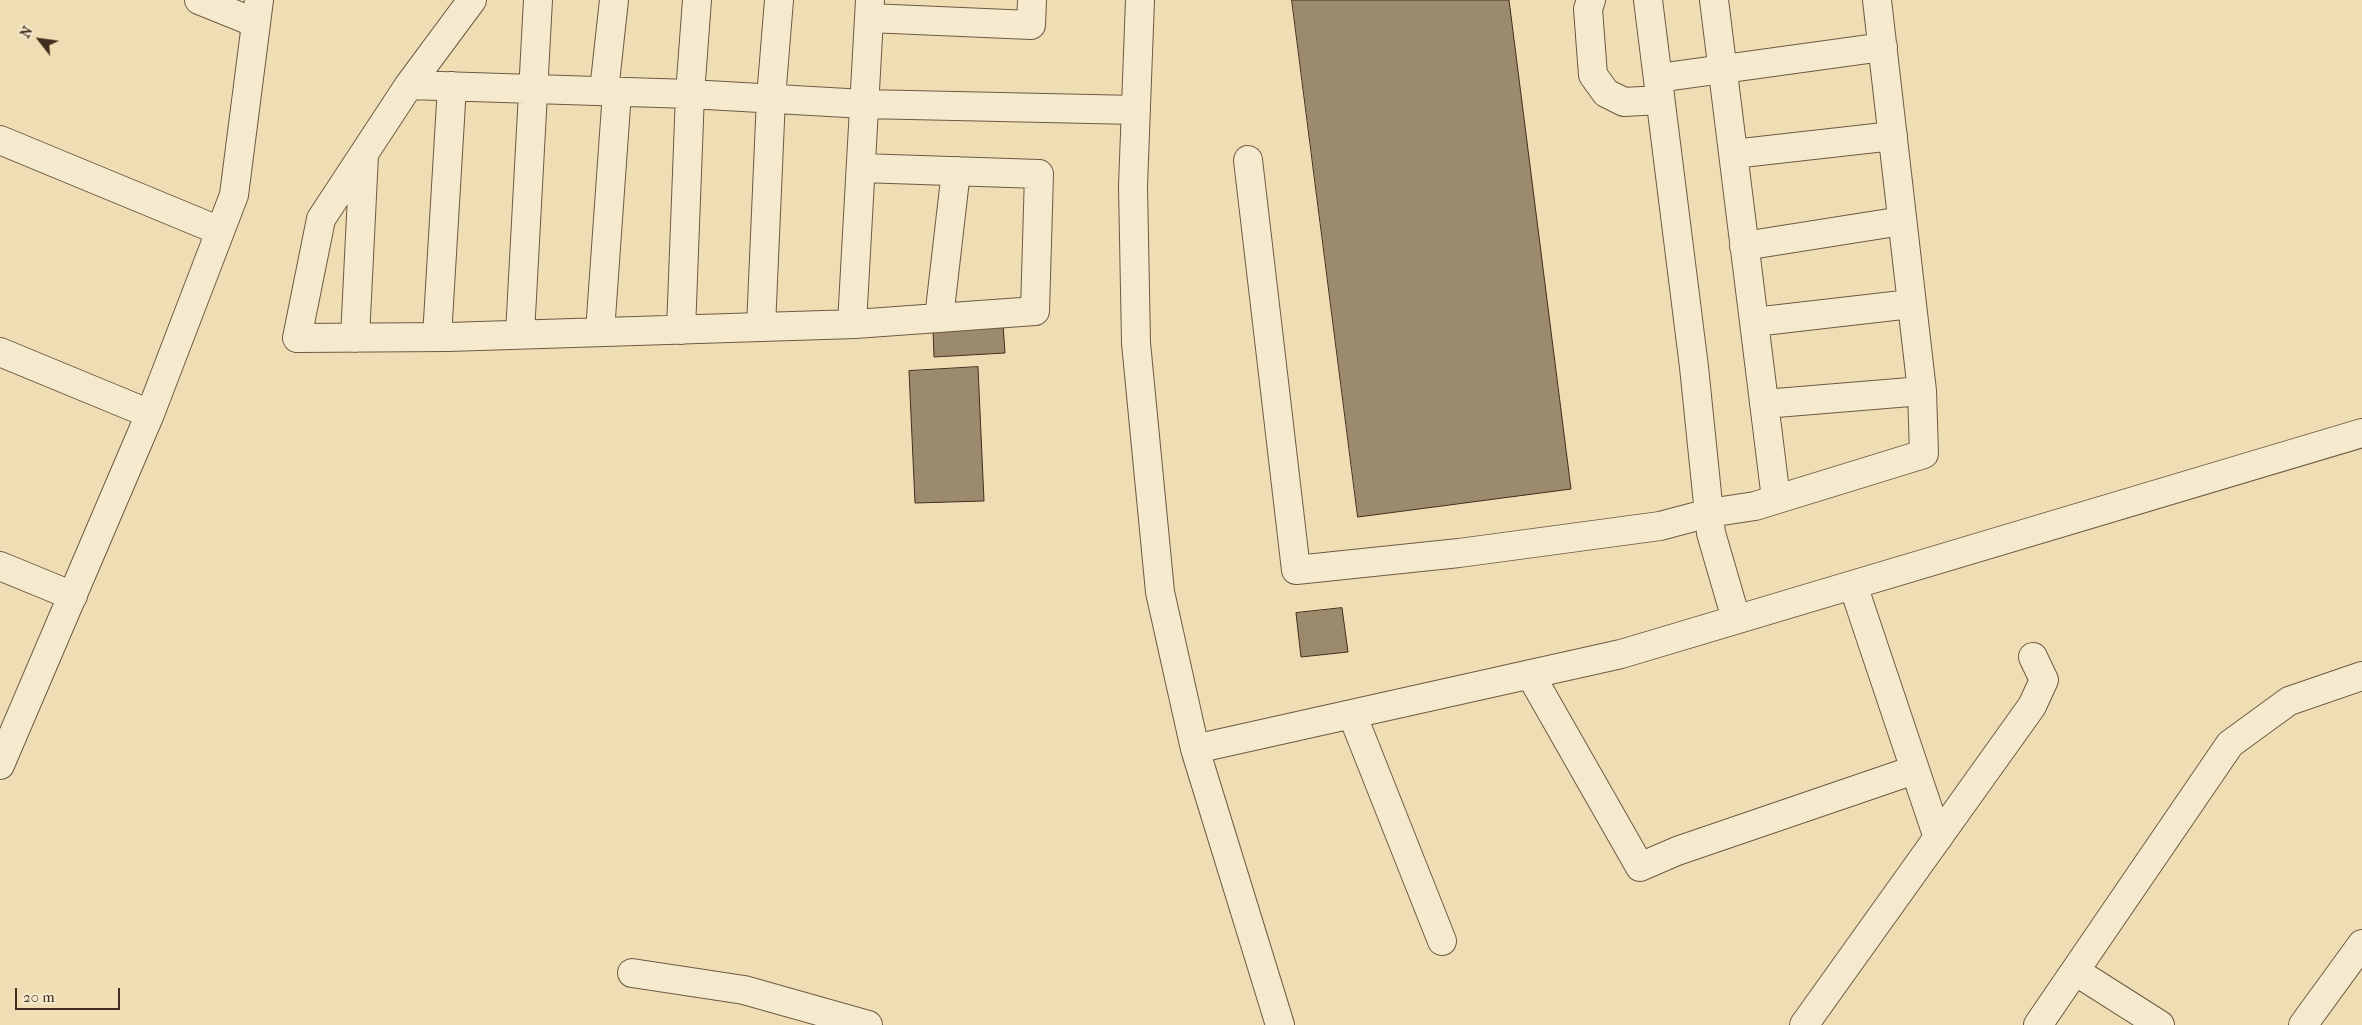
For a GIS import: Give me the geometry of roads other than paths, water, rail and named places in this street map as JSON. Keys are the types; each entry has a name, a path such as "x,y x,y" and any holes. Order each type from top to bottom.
{"street":[{"path":"0,765 150,414 234,195 257,12 199,0"},
{"path":"472,0 409,85 321,219 298,338 438,337 852,324 1035,311 1039,174 861,168"},
{"path":"520,334 535,89 538,0"},
{"path":"600,332 614,0"},
{"path":"681,330 690,94 697,0"},
{"path":"761,327 771,98 779,0"},
{"path":"1140,0 1133,186 1137,352 1160,592 1196,749 1280,1025"},
{"path":"1591,0 1588,9 1593,75 1606,93 1624,102 1722,69 1883,48"},
{"path":"1648,0 1694,367 1708,513 1711,533 1736,619"},
{"path":"1714,0 1776,499"},
{"path":"1248,160 1296,570 1459,552 1660,526 1708,513 1755,506 1924,454 1922,391 1877,0"},
{"path":"852,324 869,9 1031,13"},
{"path":"409,85 690,94 864,104 1136,110"},
{"path":"438,337 452,86"},
{"path":"1733,154 1893,136"},
{"path":"0,140 220,232"},
{"path":"356,338 364,154"},
{"path":"939,318 956,171"},
{"path":"1744,246 1902,221"},
{"path":"1754,322 1911,304"},
{"path":"0,352 150,414"},
{"path":"1764,404 1922,391"},
{"path":"1196,749 1621,654 1853,584 2361,438"},
{"path":"0,566 73,596"},
{"path":"1853,584 1938,838"},
{"path":"1804,1025 2032,706 2044,680 2033,657"},
{"path":"1530,674 1640,867 1677,851 1914,770"},
{"path":"2038,1025 2230,744 2289,701 2362,676"},
{"path":"1352,714 1442,941"},
{"path":"2303,1025 2362,944"},
{"path":"2075,971 2160,1025"},
{"path":"632,974 744,990 868,1025"}]}
